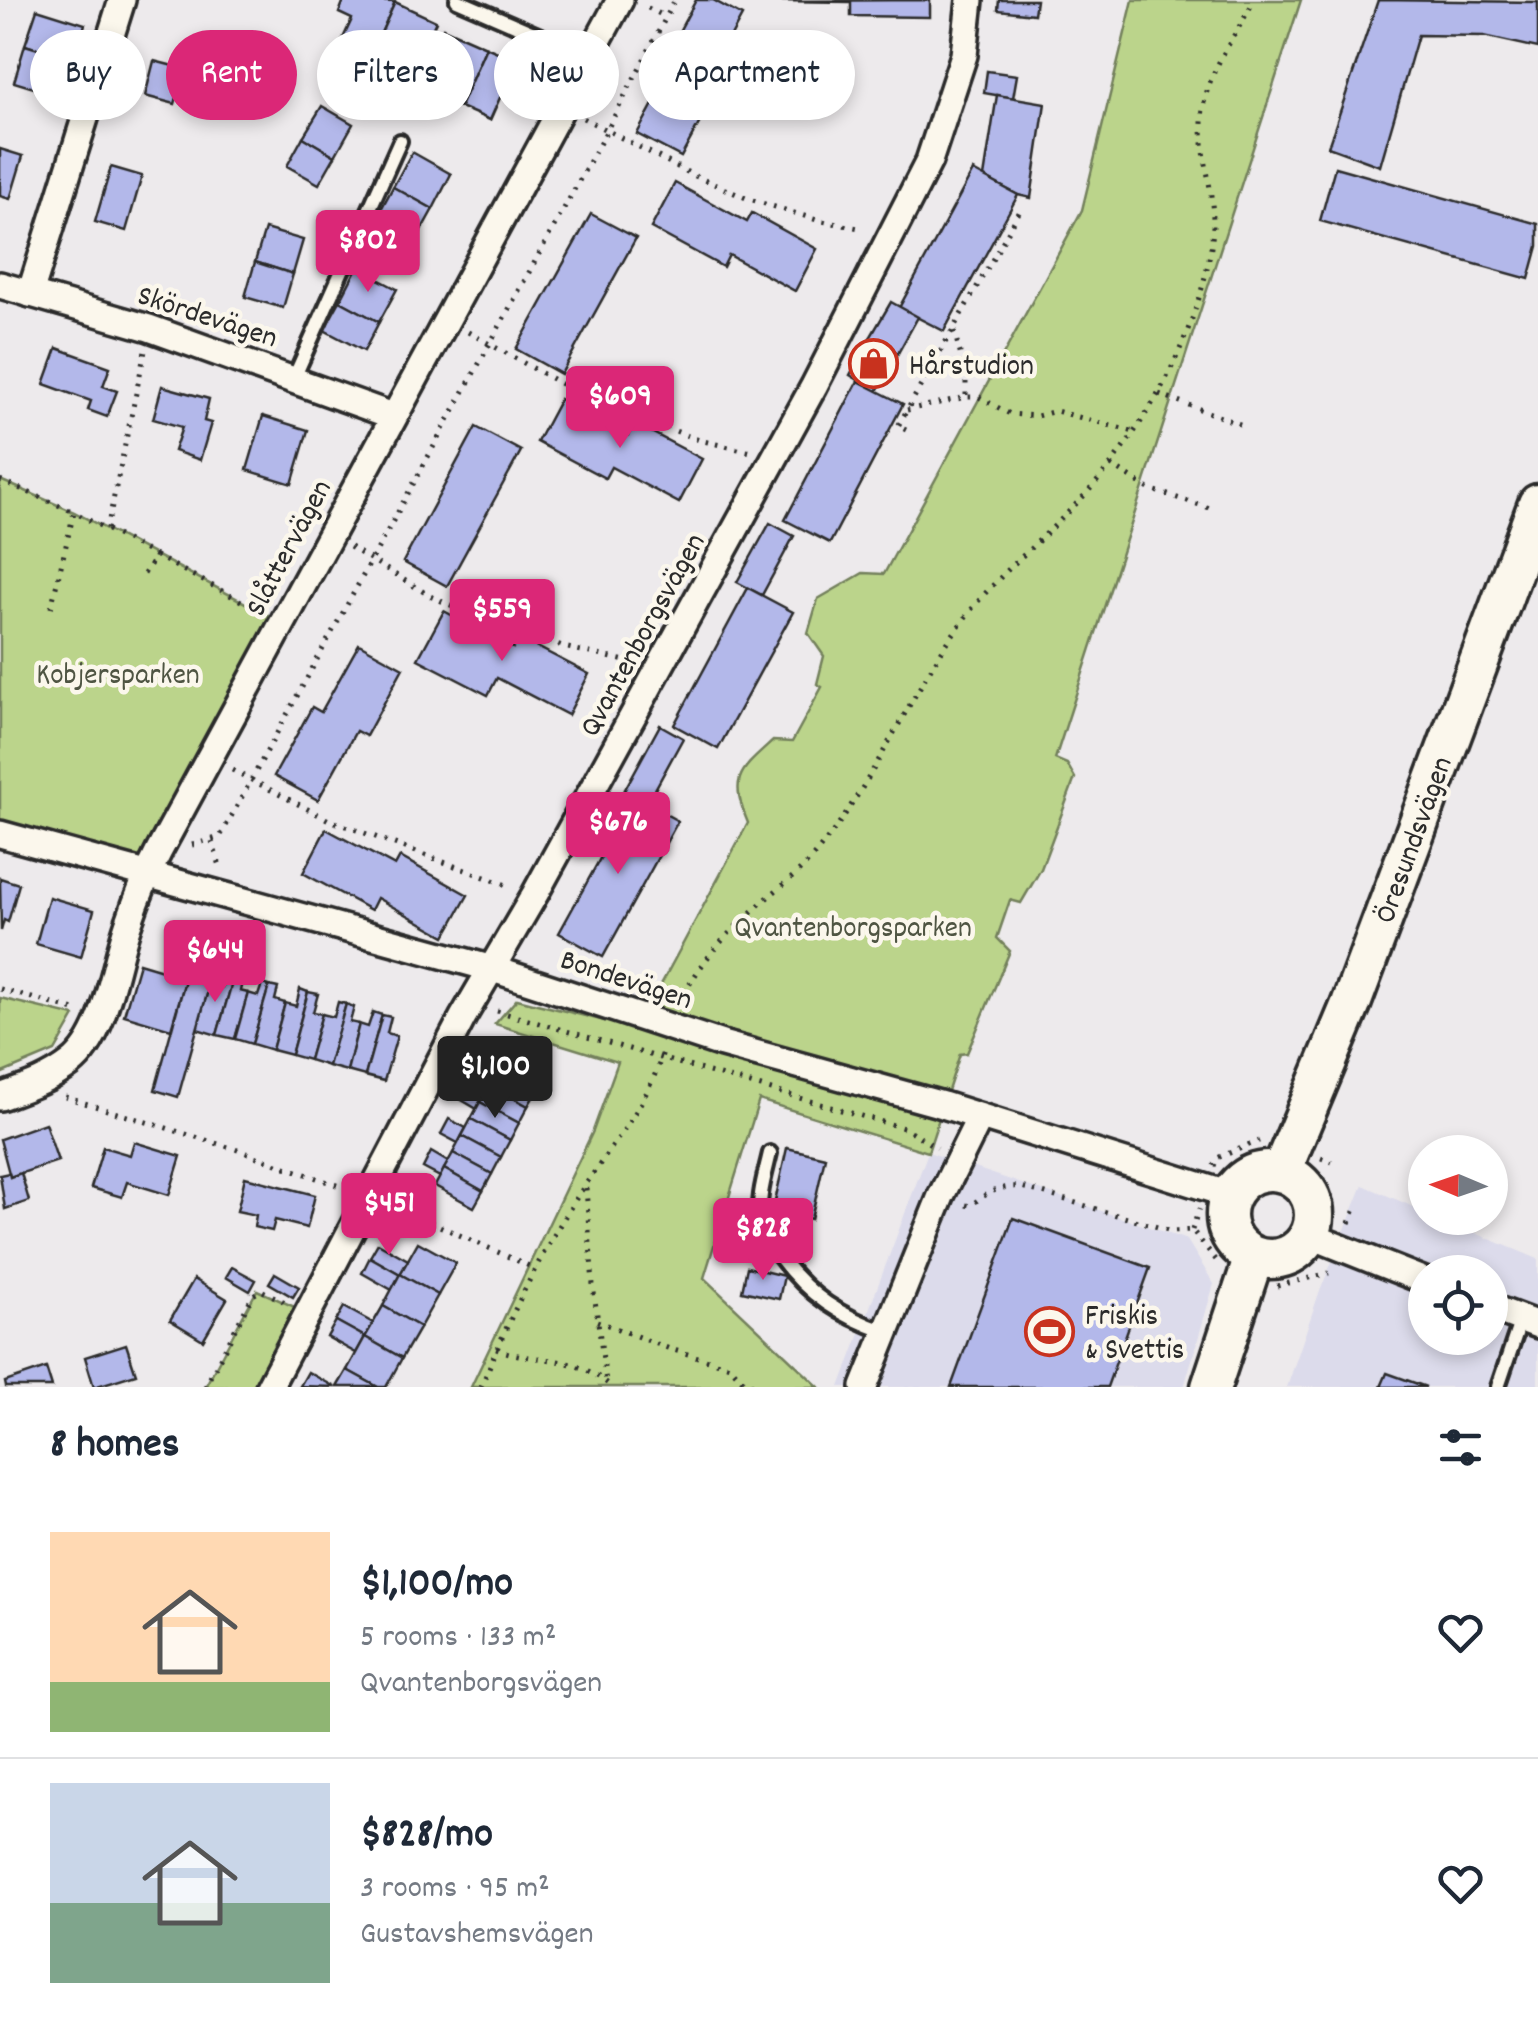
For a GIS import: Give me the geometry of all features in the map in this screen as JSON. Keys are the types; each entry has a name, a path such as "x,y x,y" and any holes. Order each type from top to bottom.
{"street":[{"path":"30,294 122,0"},
{"name":"Slåttervägen","path":"604,30 620,0"},
{"name":"Qvantenborgsvägen","path":"268,1387 472,1004 775,458 929,161 964,55 970,0"},
{"name":"Slåttervägen","path":"0,1097 36,1086 73,1062 100,1018 128,926 159,850 556,120"},
{"name":"Skördevägen","path":"0,285 149,328 393,416"},
{"name":"Öresundsvägen","path":"1282,1172 1351,1004 1538,504"},
{"name":"Bondevägen","path":"0,834 493,969 1230,1196"},
{"path":"864,1387 941,1196 980,1117"},
{"path":"1212,1387 1250,1270 1229,1232 1226,1208 1239,1183 1251,1174 1266,1170 1282,1172 1301,1183 1308,1193 1314,1222 1300,1248 1250,1270"},
{"path":"1309,1236 1408,1274"}],"lane":[{"path":"457,0 526,30"},
{"path":"294,378 400,141"},
{"path":"770,1153 760,1207 762,1227 772,1246 792,1274 822,1302 852,1320 886,1332"},
{"path":"1498,1387 1530,1322"}],"path":[{"path":"159,850 220,838 675,0"},
{"path":"482,1387 496,1349 536,1269 638,1106 692,976 744,918 808,862 846,815 877,768 916,694 974,607 1111,465 1158,394 1190,318 1212,236 1202,126 1207,92 1254,0"},
{"path":"648,8 666,17"},
{"path":"589,120 746,198 890,238"},
{"path":"906,430 898,426 1021,209"},
{"path":"448,321 583,396 699,440 775,458"},
{"path":"107,529 149,328"},
{"path":"953,329 966,375 966,396"},
{"path":"1158,394 1245,426"},
{"path":"907,410 966,396 979,397 1010,414 1037,416 1056,410 1134,432"},
{"path":"1111,465 1149,489 1216,510"},
{"path":"0,480 74,512 283,623"},
{"path":"50,608 74,512"},
{"path":"330,537 372,558 432,597 568,648 658,671"},
{"path":"144,574 156,556"},
{"path":"207,758 363,834 535,894"},
{"path":"0,989 100,1018"},
{"path":"472,1004 907,1129 935,1150 980,1117"},
{"path":"36,1086 371,1197 437,1222 536,1269"},
{"path":"586,1185 597,1321 609,1385"},
{"path":"970,1206 994,1190 1022,1186 1171,1230 1192,1230 1212,1250 1228,1277 1250,1270 1265,1288 1331,1273"},
{"path":"205,1387 258,1290 308,1313"},
{"path":"597,1321 670,1350 730,1366 744,1382 762,1387"},
{"path":"496,1349 517,1356 567,1361 609,1385"}],"shaded area":[{"path":"928,1152 1187,1240 1214,1284 1184,1387 840,1387"},
{"path":"1363,1185 1408,1205 1408,1235 1480,1235 1538,1259 1538,1387 1287,1387 1318,1296"}],"green space":[{"name":"Qvantenborgsparken","path":"1133,0 1301,0 1055,759 1067,764 1075,778 1041,869 1021,903 1010,900 997,938 1010,951 967,1053 960,1054 928,1152 759,1100 704,1278 819,1387 471,1387 593,1131 618,1062 495,1024 517,999 637,1029 748,823 739,795 745,768 773,741 792,742 822,687 817,684 824,656 808,633 818,599 863,573 884,574 1082,210"},
{"name":"Kobjersparken","path":"0,480 74,512 283,623 147,874 0,834"},
{"path":"0,998 75,1016 55,1051 0,1074"},
{"path":"257,1290 308,1313 269,1387 205,1387"}],"building":[{"path":"344,0 395,2 382,30 347,30 352,19 339,13"},
{"path":"696,0 713,0 742,16 734,30 680,30"},
{"path":"930,0 930,17 851,16 851,2 774,1"},
{"path":"999,0 1036,0 1034,14 998,10"},
{"path":"1378,0 1538,2 1538,48 1484,36 1418,35 1380,166 1328,147"},
{"path":"395,2 436,21 432,30 382,30"},
{"path":"37,9 85,24 83,30 30,30"},
{"path":"474,42 486,47 474,75"},
{"path":"25,45 30,47 30,87 14,82"},
{"path":"486,47 494,50 494,111 490,120 474,113 474,75"},
{"path":"154,61 166,64 166,102 146,96"},
{"path":"987,71 1017,75 1013,98 984,93"},
{"path":"997,95 1045,103 1031,198 984,177"},
{"path":"317,114 317,120 346,120 353,124 335,156 303,137"},
{"path":"645,120 701,120 681,157 637,134"},
{"path":"303,137 335,156 319,184 287,166"},
{"path":"0,149 23,156 10,199 0,196"},
{"path":"412,152 451,174 433,209 393,187"},
{"path":"111,167 142,176 126,231 95,222"},
{"path":"1335,167 1538,224 1538,246 1529,279 1320,221"},
{"path":"973,171 1018,195 944,331 899,308"},
{"path":"675,183 747,222 752,213 817,249 795,291 729,255 723,267 651,228"},
{"path":"393,187 433,209 418,236 378,215"},
{"path":"591,214 636,238 561,374 516,349"},
{"path":"265,229 303,240 293,274 255,262"},
{"path":"255,262 293,274 283,308 245,297"},
{"path":"357,268 397,289 379,322 340,301"},
{"path":"340,301 379,322 364,351 324,330"},
{"path":"891,302 918,317 898,353 870,338"},
{"name":"Hårstudion","path":"870,338 898,353 877,391 850,375"},
{"path":"57,348 110,367 103,386 117,391 107,417 88,410 91,401 44,384"},
{"path":"858,381 903,404 830,543 785,520"},
{"path":"162,386 209,399 204,421 211,423 200,460 174,451 182,427 153,419"},
{"path":"560,399 628,435 634,423 702,459 679,503 611,467 605,478 537,442"},
{"path":"263,416 308,430 292,484 247,470"},
{"path":"476,427 521,451 447,586 403,562"},
{"path":"770,523 794,536 762,595 737,582"},
{"path":"748,588 793,612 718,749 674,725"},
{"path":"444,611 513,648 518,637 589,674 568,715 497,678 488,695 418,659"},
{"path":"359,644 403,668 366,736 356,731 318,800 274,776 312,707 321,712"},
{"path":"660,725 683,738 647,804 624,791"},
{"path":"634,797 678,821 603,957 559,933"},
{"path":"326,829 395,866 400,857 468,895 445,936 377,898 371,910 303,873"},
{"path":"0,878 19,884 8,922 4,920 1,931"},
{"path":"49,897 94,910 81,957 36,944"},
{"path":"139,963 186,977 171,1029 124,1015"},
{"path":"227,970 235,972 217,1035 197,1029 210,983 222,987"},
{"path":"235,972 244,974 240,991 248,993 235,1039 217,1035"},
{"path":"186,977 210,983 178,1097 155,1090"},
{"path":"262,984 269,986 252,1044 235,1039 248,993 258,996"},
{"path":"269,986 278,988 275,1000 285,1003 272,1050 252,1044"},
{"path":"300,989 308,992 291,1055 272,1050 285,1003 296,1006"},
{"path":"308,992 318,994 313,1012 322,1014 309,1060 291,1055"},
{"path":"338,1002 346,1004 328,1066 309,1060 322,1014 334,1017"},
{"path":"346,1004 354,1007 350,1022 359,1024 347,1071 328,1066"},
{"path":"373,1012 382,1015 365,1076 347,1071 359,1024 368,1027"},
{"path":"382,1015 391,1017 387,1033 397,1036 384,1081 365,1076"},
{"path":"485,1051 502,1060 494,1075 477,1066"},
{"path":"507,1051 547,1072 538,1089 498,1068"},
{"path":"498,1068 538,1089 528,1106 489,1085"},
{"path":"468,1084 485,1093 477,1109 460,1099"},
{"path":"489,1085 528,1106 519,1123 480,1102"},
{"path":"480,1102 519,1123 510,1140 471,1119"},
{"path":"449,1119 466,1128 458,1143 441,1134"},
{"path":"471,1119 510,1140 501,1157 462,1136"},
{"path":"45,1123 58,1161 10,1177 0,1139"},
{"path":"462,1136 501,1157 492,1174 453,1153"},
{"path":"134,1142 181,1156 169,1195 127,1182 122,1197 91,1188 103,1147 130,1155"},
{"path":"787,1148 825,1157 811,1219 773,1210"},
{"path":"431,1152 448,1162 440,1177 423,1168"},
{"path":"453,1153 492,1174 483,1191 444,1169"},
{"path":"444,1169 483,1191 474,1207 435,1186"},
{"path":"9,1173 10,1177 21,1173 29,1201 5,1209 0,1175"},
{"path":"245,1177 315,1195 307,1228 275,1220 272,1231 254,1227 256,1215 237,1211"},
{"name":"Friskis & Svettis","path":"1013,1218 1150,1268 1107,1387 951,1387"},
{"path":"418,1242 456,1263 438,1295 400,1274"},
{"path":"378,1243 408,1260 400,1274 370,1257"},
{"path":"370,1257 400,1274 392,1290 362,1273"},
{"path":"232,1267 256,1280 250,1291 226,1277"},
{"path":"747,1267 784,1276 779,1299 742,1291"},
{"path":"275,1273 299,1287 293,1297 269,1283"},
{"path":"400,1274 438,1295 420,1327 383,1306"},
{"path":"194,1279 227,1299 203,1340 170,1320"},
{"path":"383,1306 420,1327 402,1358 365,1337"},
{"path":"344,1307 373,1323 365,1337 336,1321"},
{"path":"336,1321 365,1337 356,1353 327,1337"},
{"path":"365,1337 402,1358 386,1387 378,1387 347,1370"},
{"path":"126,1344 136,1374 94,1387 85,1357"},
{"path":"46,1368 52,1387 6,1387 5,1382"},
{"path":"347,1370 378,1387 337,1387"},
{"path":"308,1372 335,1387 300,1386"},
{"path":"1387,1373 1426,1387 1381,1387"}],"place":[{"name":"Hårstudion","path":"874,364"},
{"name":"Friskis & Svettis","path":"1050,1331"}]}
